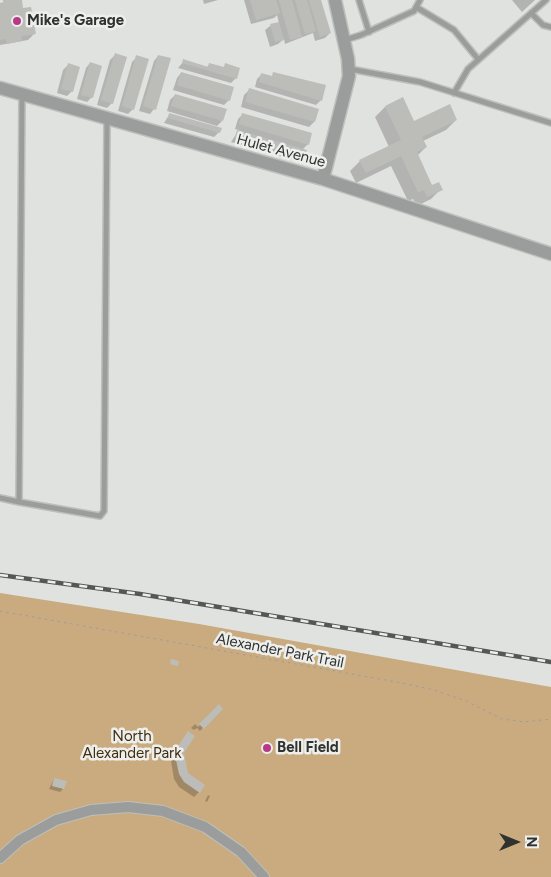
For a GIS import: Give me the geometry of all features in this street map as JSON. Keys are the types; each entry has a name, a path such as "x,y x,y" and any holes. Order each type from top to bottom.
{"street":[{"path":"323,179 348,84 350,69 335,0"},
{"name":"Hulet Avenue","path":"0,88 22,96 323,179 551,254"},
{"path":"0,858 32,832 68,816 103,808 138,808 176,815 205,827 241,852 264,877"}],"lane":[{"path":"359,0 369,32"},
{"path":"344,40 369,32 414,11 420,0"},
{"path":"454,93 468,69 546,0"},
{"path":"416,7 454,30 478,59"},
{"path":"531,13 542,25 551,27"},
{"path":"350,69 420,82 551,123"},
{"path":"19,502 22,96"},
{"path":"0,498 100,516 104,511 107,119"}],"path":[{"name":"Alexander Park Trail","path":"0,611 410,685 466,701 508,720 525,722 551,719"}],"green space":[{"name":"North Alexander Park","path":"0,593 199,624 551,687 551,877 0,877"}],"building":[{"name":"Mike's Garage","path":"4,0 22,0 23,8 31,7 36,34 21,36 22,41 7,44 6,39 0,40 0,3 4,2"},
{"path":"250,0 276,0 280,13 256,20"},
{"path":"279,0 292,0 302,37 290,40"},
{"path":"295,0 307,0 316,31 305,34"},
{"path":"309,0 321,0 331,33 320,37"},
{"path":"279,22 284,40 275,42 270,24"},
{"path":"115,53 127,57 113,104 101,100"},
{"path":"136,55 149,59 134,110 122,106"},
{"path":"158,55 171,58 156,110 143,106"},
{"path":"183,59 208,67 209,63 224,67 225,63 240,68 237,79 182,63"},
{"path":"90,62 102,66 93,98 81,95"},
{"path":"68,63 80,67 73,92 61,89"},
{"path":"181,72 234,87 230,101 177,85"},
{"path":"273,72 326,85 322,101 259,82 261,73 272,76"},
{"path":"249,88 319,109 315,122 245,102"},
{"path":"175,94 227,109 223,121 171,106"},
{"path":"403,97 414,121 450,104 457,120 422,137 427,147 417,152 432,185 439,182 443,190 427,197 424,190 418,192 401,156 366,173 359,160 401,140 385,106"},
{"path":"169,113 222,128 220,133 168,118"},
{"path":"242,113 312,133 309,145 239,124"},
{"path":"237,130 307,150 305,157 235,137"},
{"path":"171,659 179,661 178,666 170,664"},
{"path":"219,704 223,709 204,729 199,724"},
{"path":"188,731 195,736 184,753 177,748"},
{"path":"184,753 188,773 205,785 200,793 184,782 179,774 175,755"},
{"path":"54,778 67,781 64,789 52,786"}],"railway":[{"path":"0,575 140,594 551,662"}],"place":[{"name":"Mike's Garage","path":"17,21"},
{"name":"Bell Field","path":"267,748"}]}
